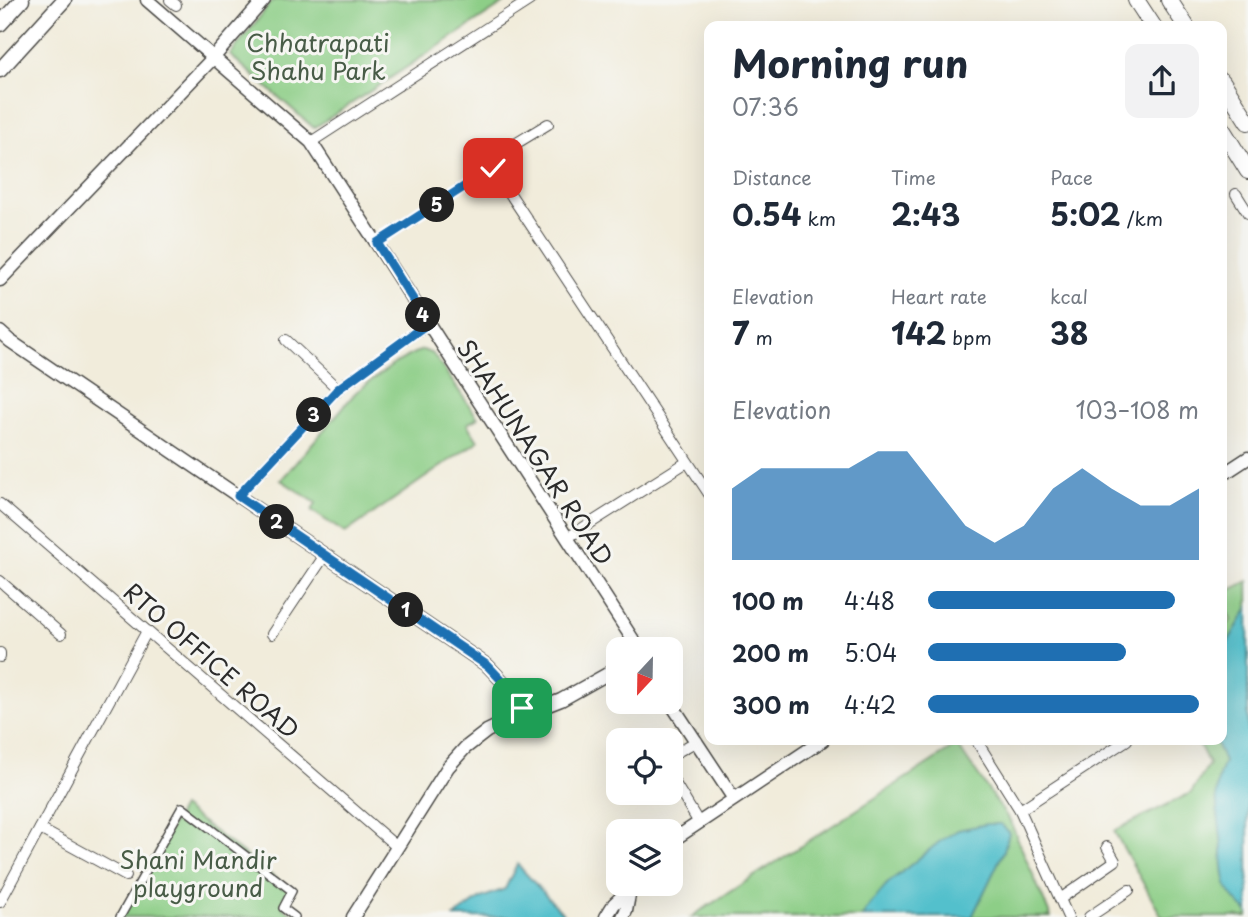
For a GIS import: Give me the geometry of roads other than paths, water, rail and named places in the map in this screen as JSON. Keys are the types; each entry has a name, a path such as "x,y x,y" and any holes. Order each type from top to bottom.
{"main road":[{"path":"0,24 22,0"},
{"path":"0,70 64,0"},
{"path":"1136,0 1150,21"},
{"path":"1169,0 1183,21"},
{"path":"1227,89 1248,122"},
{"path":"1227,137 1248,171"}],"street":[{"name":"SHAHUNAGAR ROAD","path":"146,0 312,142 631,637"},
{"path":"0,280 264,0"},
{"path":"312,142 530,0"},
{"path":"377,243 493,168 495,159 502,152 548,124"},
{"path":"493,168 704,486"},
{"path":"1236,194 1248,213"},
{"path":"238,496 338,389 428,323"},
{"path":"0,332 88,395 488,666 524,709"},
{"path":"286,340 338,389"},
{"path":"1227,472 1248,457"},
{"path":"567,538 687,461"},
{"name":"RTO OFFICE ROAD","path":"0,504 397,847"},
{"path":"272,634 325,555"},
{"path":"0,581 61,634"},
{"path":"0,902 147,631"},
{"path":"353,917 448,767 465,748 524,709 531,701 538,709 561,700 606,675"},
{"path":"678,714 734,799"},
{"path":"683,749 697,741"},
{"path":"683,833 815,745"},
{"path":"979,745 1020,810 1068,917"},
{"path":"1020,810 1119,745"},
{"path":"683,796 699,822"},
{"path":"120,917 182,807 292,891 283,908 295,917"},
{"path":"40,829 126,876"},
{"path":"1060,899 1115,861 1107,848"},
{"path":"1089,917 1129,890"},
{"path":"606,917 622,896"},
{"path":"623,917 630,896"}],"water":[{"path":"1248,608 1248,913 1234,898 1225,881 1217,800 1218,782 1224,762 1217,745 1227,745 1227,644"},
{"path":"1001,824 1009,833 1004,851 972,917 862,917 887,884 939,842 958,830"},
{"path":"517,864 566,917 454,917 481,898 505,889"}],"park label":[{"name":"Chhatrapati Shahu Park","path":"318,56"},
{"name":"Shani Mandir playground","path":"198,873"}]}
